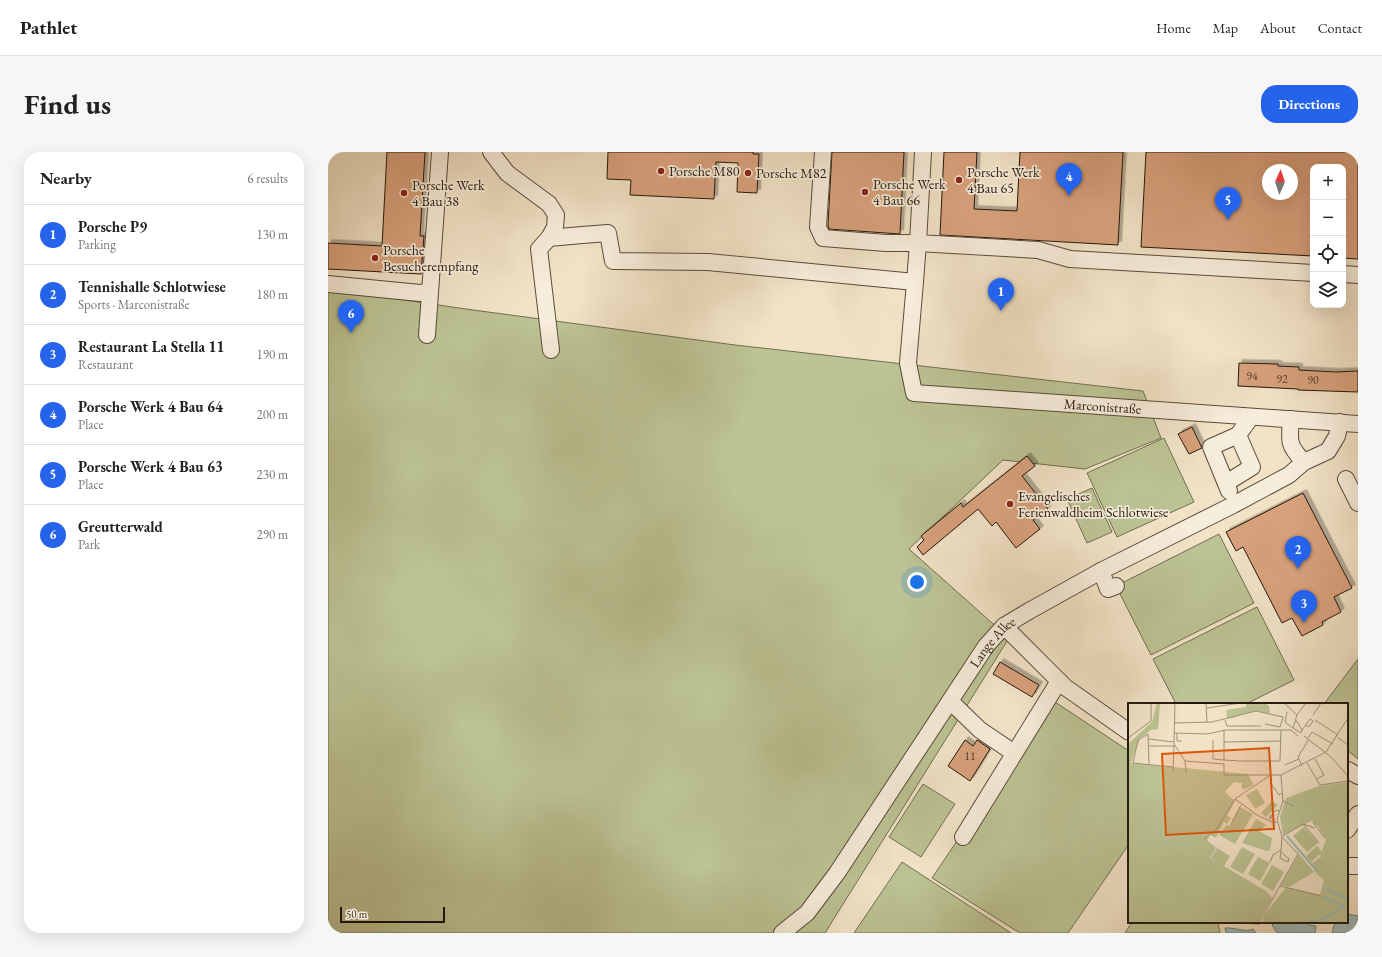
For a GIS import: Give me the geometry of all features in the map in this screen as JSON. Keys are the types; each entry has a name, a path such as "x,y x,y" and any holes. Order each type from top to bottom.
{"street":[{"path":"427,335 440,152"},
{"path":"491,152 506,173 549,204 556,215 555,227 549,238 539,250 551,350"},
{"path":"823,152 818,227 823,238 886,243 918,243 1038,250 1070,259 1310,273"},
{"path":"549,238 608,233 613,261 708,262 915,282 923,152"},
{"path":"1346,274 1358,275"},
{"name":"Marconistraße","path":"915,282 908,363 914,393 1358,424"},
{"path":"328,284 420,293 430,291"},
{"path":"1238,435 1252,467 1227,487 1211,447 1238,435 1251,417"},
{"path":"1291,419 1289,437 1292,449 1304,462 1328,451 1336,436 1340,422"},
{"name":"Lange Allee","path":"782,933 807,913 837,873 986,646 1004,626 1101,571 1275,483 1289,475 1304,462"},
{"path":"1346,479 1358,503"},
{"path":"1101,571 1108,589 1116,586"},
{"path":"1004,626 1065,687 1128,731"},
{"path":"963,837 1059,681"},
{"path":"950,701 980,730 1014,753"},
{"path":"1348,770 1358,776"},
{"path":"1348,829 1358,814"}],"green space":[{"path":"328,289 735,345 1143,391 1161,438 1085,469 1003,460 909,549 1009,638 825,933 328,933"},
{"path":"1164,438 1194,502 1117,537 1087,473"},
{"path":"1092,488 1112,532 1087,543 1067,499"},
{"path":"1219,534 1254,603 1151,655 1116,586"},
{"path":"1257,607 1294,680 1248,703 1175,703 1153,659"},
{"path":"1358,659 1358,759 1348,751 1348,703 1325,703"},
{"path":"1052,700 1128,750 1128,845 1068,933 1020,933 932,878"},
{"path":"923,784 955,804 921,857 889,837"},
{"path":"902,862 1011,933 854,933"},
{"path":"1131,923 1218,923 1220,933 1125,933"},
{"path":"1238,923 1261,923 1259,924"}],"water":[{"path":"1348,914 1358,916 1358,933 1332,933 1335,923 1348,923"},
{"path":"1275,923 1308,923 1309,925 1316,926 1315,933 1277,933 1272,925"},
{"path":"1225,928 1247,930 1253,929 1256,933 1226,933"}],"building":[{"path":"387,152 425,152 420,236 424,236 421,274 328,269 328,243 382,246"},
{"name":"Porsche M80","path":"608,152 753,152 753,154 759,154 757,193 737,192 738,163 716,162 714,199 630,195 631,180 607,179"},
{"name":"Porsche Werk 4 Bau 66","path":"832,152 904,152 900,234 829,229"},
{"path":"944,152 977,152 974,209 1017,211 1020,152 1123,152 1118,245 940,235"},
{"path":"1146,152 1358,152 1358,259 1346,258 1346,164 1310,164 1310,256 1141,247"},
{"path":"1239,363 1278,364 1278,366 1299,367 1299,370 1336,372 1358,371 1358,392 1238,386"},
{"path":"1192,427 1202,448 1189,454 1178,434"},
{"name":"Evangelisches Ferienwaldheim Schlotwiese","path":"1027,456 1035,466 1022,476 1048,509 1033,520 1040,529 1016,548 996,522 992,526 978,509 923,555 917,547 924,540 921,536 961,503 963,507"},
{"path":"1303,493 1352,588 1334,597 1341,612 1322,622 1323,625 1302,636 1292,618 1282,623 1243,547 1236,551 1226,532"},
{"path":"1000,662 1039,685 1032,697 993,674"},
{"path":"965,740 973,746 977,740 990,749 970,781 948,766"}],"place":[{"name":"Porsche M80","path":"661,171"},
{"name":"Porsche M82","path":"748,173"},
{"name":"Porsche Werk 4 Bau 65","path":"959,180"},
{"name":"Porsche Werk 4 Bau 66","path":"865,192"},
{"name":"Porsche Werk 4 Bau 38","path":"404,193"},
{"name":"Porsche Werk 4 Bau 64","path":"1069,196"},
{"name":"Porsche Werk 4 Bau 63","path":"1228,220"},
{"name":"Porsche Besucherempfang","path":"375,258"},
{"name":"Porsche P9","path":"1001,311"},
{"name":"Greutterwald","path":"351,333"},
{"name":"Evangelisches Ferienwaldheim Schlotwiese","path":"1010,504"},
{"name":"Tennishalle Schlotwiese","path":"1298,569"},
{"name":"Restaurant La Stella 11","path":"1304,623"}]}
